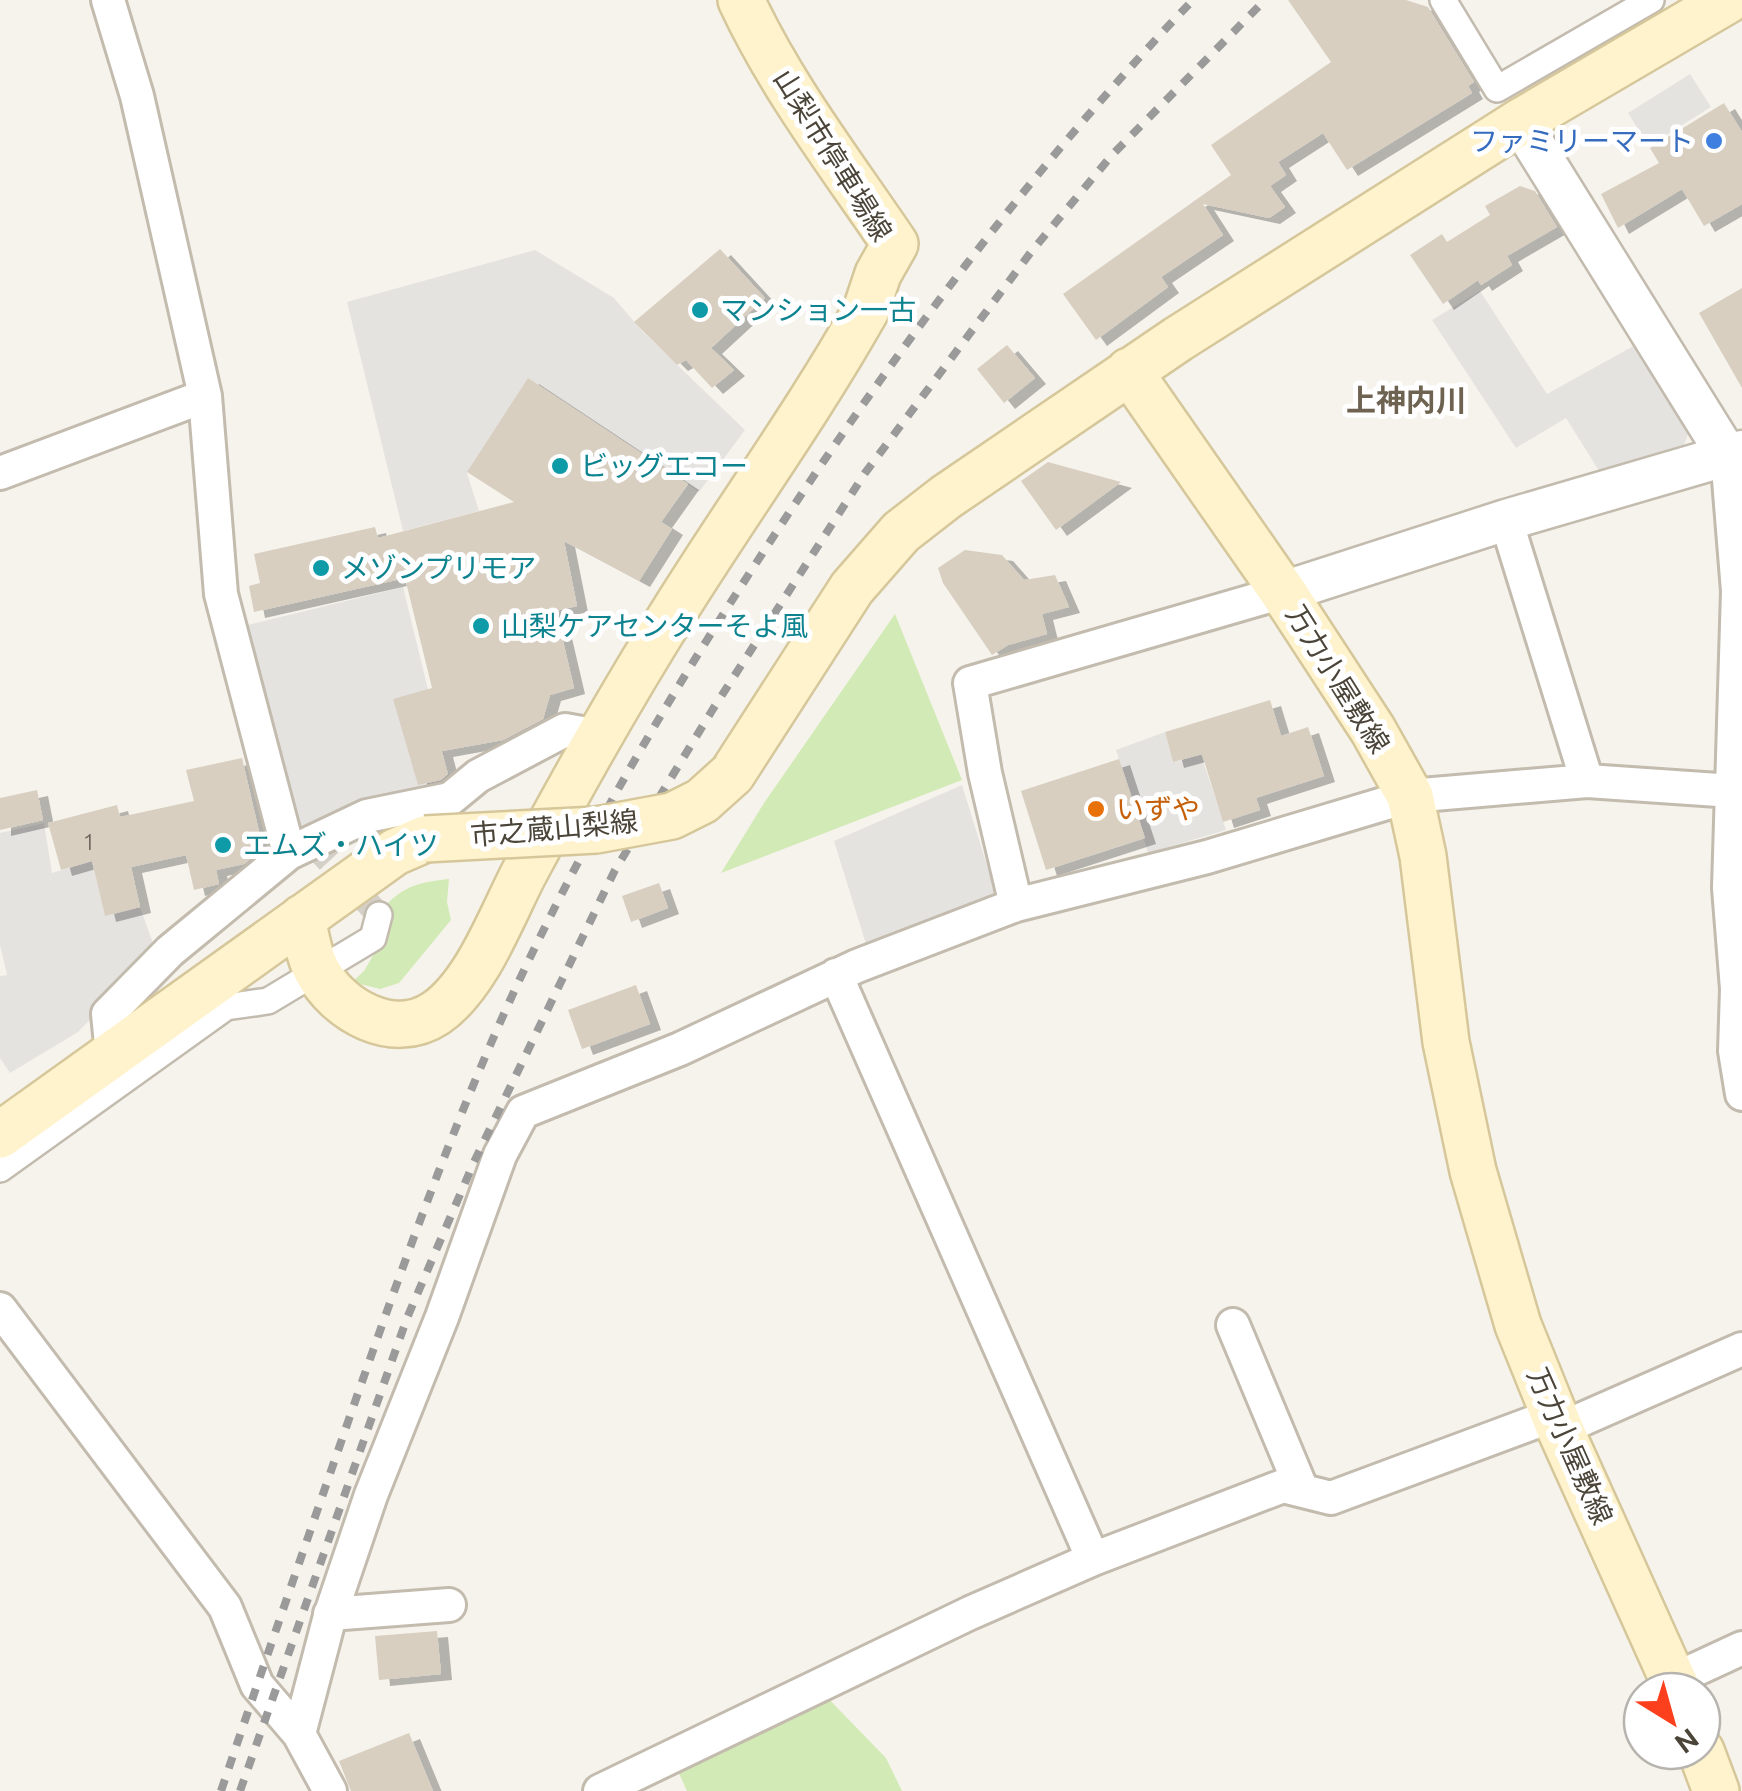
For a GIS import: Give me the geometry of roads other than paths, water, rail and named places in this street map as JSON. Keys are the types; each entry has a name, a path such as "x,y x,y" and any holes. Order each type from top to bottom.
{"main road":[{"name":"山梨市停車場線","path":"302,918 318,973 344,1004 376,1021 396,1024 422,1020 436,1013 473,970 598,736 866,310 878,274 895,244 818,137 756,33 742,0"},
{"path":"1129,371 1520,122 1728,0"},
{"name":"万力小屋敷線","path":"1129,371 1283,592 1373,730 1410,796 1423,856 1446,1042 1473,1171 1518,1325 1556,1422 1669,1671"},
{"name":"市之蔵山梨線","path":"0,1135 395,852 425,839 596,830 672,816 702,800 732,774 852,588 900,532 1129,371"}],"street":[{"path":"108,0 137,96 205,396 222,594 289,854"},
{"path":"1442,0 1497,88 1651,0"},
{"path":"1520,122 1734,453 1738,591 1730,888 1737,989 1734,1052 1742,1094"},
{"path":"0,473 205,396"},
{"path":"1016,904 984,774 970,683 1283,592 1506,520 1734,453"},
{"path":"1506,520 1587,781"},
{"path":"112,1054 108,1014 170,951 289,854 367,816 450,799 478,776 565,730 598,736"},
{"path":"300,1734 330,1614 371,1495 442,1317 500,1155 523,1112 680,1049 836,975 1016,904 1207,856 1410,796 1587,781 1734,791"},
{"path":"0,1169 226,1007 268,1000 374,938 378,916"},
{"path":"836,975 1093,1560"},
{"path":"0,1309 225,1607 257,1685 300,1734 330,1791"},
{"path":"1234,1324 1302,1490"},
{"path":"600,1791 970,1613 1283,1486 1331,1498 1556,1422 1618,1406 1742,1350"},
{"path":"330,1614 449,1605"},
{"path":"1700,1671 1742,1648"}],"tunnel":[{"path":"312,843 379,915"}],"railway":[{"path":"221,1791 368,1364 449,1146 517,985 601,819 728,606 911,337 1075,130 1193,0"},
{"path":"240,1791 407,1318 474,1162 615,870 865,473 1031,252 1112,155 1265,0"}],"place":[{"name":"ファミリーマート","path":"1714,141"},
{"name":"マンション一古","path":"700,310"},
{"name":"ビッグエコー","path":"560,466"},
{"name":"メゾンプリモア","path":"321,568"},
{"name":"山梨ケアセンターそよ風","path":"481,626"},
{"name":"いずや","path":"1096,809"},
{"name":"エムズ・ハイツ","path":"223,845"}],"district":[{"name":"上神内川","path":"1406,401"}]}
